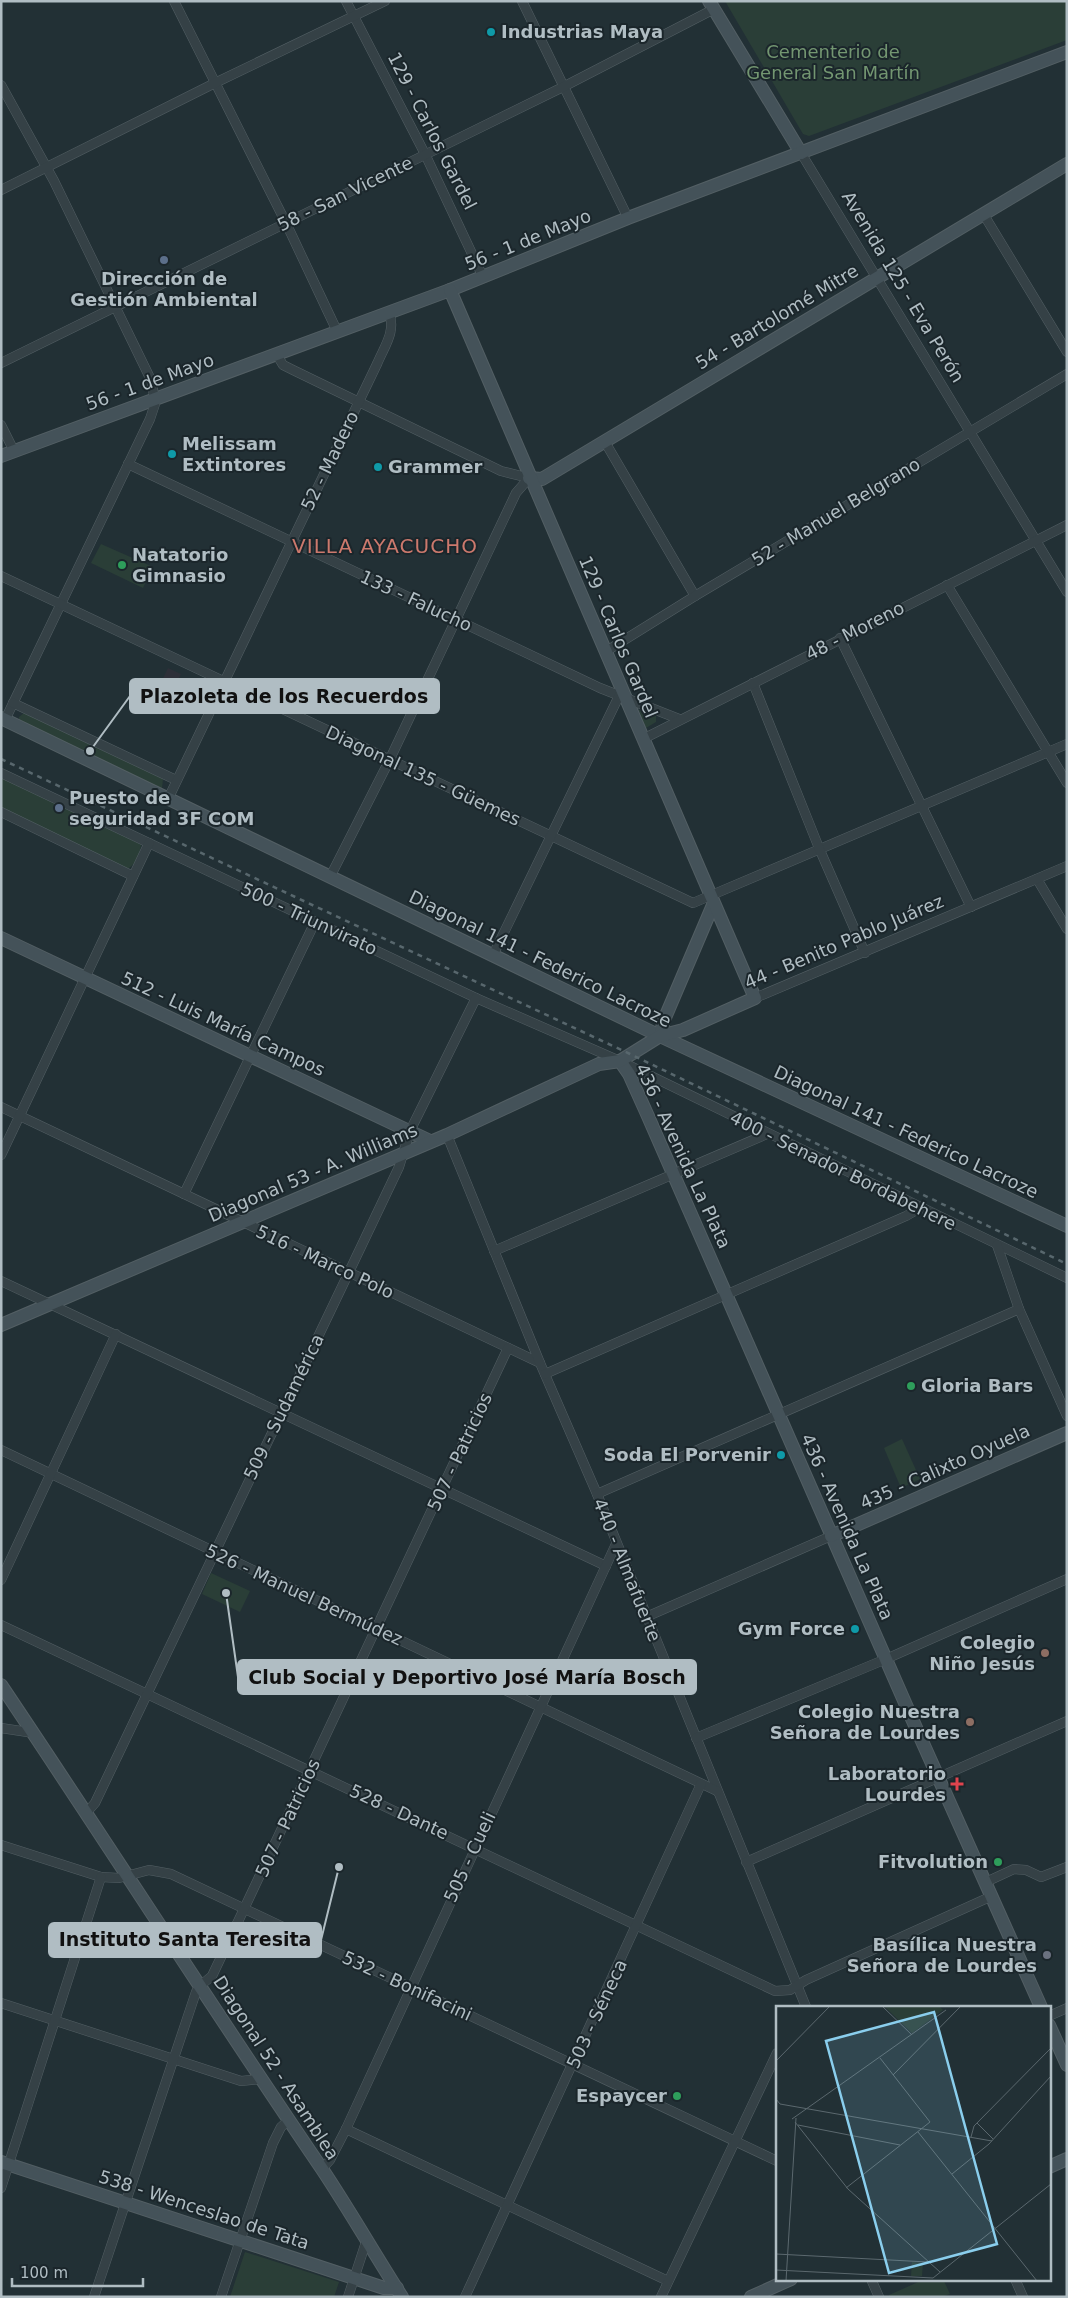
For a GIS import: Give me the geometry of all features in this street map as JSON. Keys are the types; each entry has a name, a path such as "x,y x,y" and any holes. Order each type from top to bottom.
{"street":[{"path":"174,1 286,223 337,331"},
{"name":"129 - Carlos Gardel","path":"346,1 425,154 483,277"},
{"path":"1,190 216,82 385,1"},
{"path":"522,1 628,218"},
{"name":"58 - San Vicente","path":"1,363 563,87 712,5"},
{"name":"Avenida 125 - Eva Perón","path":"712,5 1067,592"},
{"name":"56 - 1 de Mayo","path":"1,456 450,290 628,218 1067,52"},
{"path":"1,85 46,167 116,306 152,382 156,398 153,412 61,605 3,719"},
{"name":"54 - Bartolomé Mitre","path":"529,478 542,478 605,442 876,277 1067,164"},
{"path":"984,214 1067,352"},
{"name":"129 - Carlos Gardel","path":"450,290 529,478 606,652 622,697 755,998"},
{"name":"52 - Madero","path":"169,797 391,332 393,323 389,312"},
{"path":"277,355 283,365 501,471 529,478 516,493 389,761 330,878"},
{"name":"52 - Manuel Belgrano","path":"606,652 695,596 1067,374"},
{"path":"1,425 14,451"},
{"path":"605,442 695,596"},
{"name":"133 - Falucho","path":"128,464 456,620 622,697 679,720"},
{"name":"48 - Moreno","path":"642,739 1067,525"},
{"name":"Diagonal 135 - Güemes","path":"1,576 686,901 697,903 711,900 819,848 1067,744"},
{"path":"947,585 1067,784"},
{"path":"840,638 971,907"},
{"path":"753,683 819,848 865,953"},
{"path":"493,955 622,697"},
{"path":"13,702 176,780"},
{"name":"Diagonal 141 - Federico Lacroze","path":"3,719 169,797 330,878 660,1036 1067,1226"},
{"name":"500 - Triunvirato","path":"1,773 476,998 620,1062"},
{"path":"1,812 133,876"},
{"path":"1,1155 149,843"},
{"name":"44 - Benito Pablo Juárez","path":"620,1062 635,1050 660,1036 683,1030 1067,866"},
{"path":"1037,879 1067,929"},
{"path":"660,1036 664,1020 711,900"},
{"path":"184,1194 315,922"},
{"name":"512 - Luis María Campos","path":"1,938 430,1142"},
{"name":"509 - Sudamérica","path":"87,1812 95,1803 349,1272 399,1167 410,1132 476,998"},
{"name":"400 - Senador Bordabehere","path":"620,1062 1067,1278"},
{"name":"Diagonal 53 - A. Williams","path":"1,1325 447,1135 598,1064 620,1062"},
{"name":"436 - Avenida La Plata","path":"620,1062 629,1074 831,1536 1041,2006"},
{"name":"516 - Marco Polo","path":"1,1107 540,1363"},
{"path":"494,1251 767,1134"},
{"name":"440 - Almafuerte","path":"447,1135 540,1363 597,1494 798,1986 803,2004"},
{"path":"545,1374 906,1216 920,1208"},
{"path":"997,1245 1019,1309 1067,1416"},
{"path":"1,1281 606,1566"},
{"path":"597,1494 1019,1309"},
{"path":"1,1580 116,1334"},
{"name":"507 - Patricios","path":"94,2297 196,1992 212,1976 377,1630 508,1348"},
{"name":"435 - Calixto Oyuela","path":"646,1617 1067,1433"},
{"name":"526 - Manuel Bermúdez","path":"1,1450 717,1791"},
{"name":"505 - Cueli","path":"322,2169 330,2160 346,2129 474,1848 616,1544"},
{"path":"696,1738 1067,1579"},
{"name":"528 - Dante","path":"1,1625 774,1990 786,1992 806,1980 992,1896"},
{"name":"Diagonal 52 - Asamblea","path":"1,1685 201,1985 288,2121 322,2169 400,2292"},
{"path":"746,1862 1067,1721"},
{"path":"1,1728 34,1733"},
{"name":"503 - Séneca","path":"465,2297 638,1925 701,1784"},
{"name":"532 - Bonifacini","path":"1,1845 101,1877 119,1878 149,1870 160,1870 776,2161"},
{"path":"986,1882 1014,1869 1026,1870 1041,1877 1067,1867"},
{"path":"1,2188 5,2163 55,2021 101,1877"},
{"path":"1,2003 241,2081 261,2080"},
{"path":"1050,2016 1067,2008"},
{"path":"1050,2027 1067,2066"},
{"path":"661,2297 776,2055"},
{"path":"221,2297 239,2239 273,2143 281,2127 288,2121"},
{"path":"346,2129 668,2281"},
{"path":"1050,2167 1067,2159"},
{"name":"538 - Wenceslao de Tata","path":"5,2163 400,2292"},
{"path":"348,2297 367,2239"},
{"path":"751,2297 789,2280"},
{"path":"871,2280 878,2297"},
{"path":"1015,2280 1023,2297"}],"shaded area":[{"path":"168,668 181,674 161,715 148,709"}],"green space":[{"name":"Cementerio de General San Martín","path":"725,1 1067,1 1067,40 809,136 803,134"},
{"name":"Natatorio Gimnasio","path":"101,544 153,567 143,588 91,563"},
{"path":"639,710 656,715 656,722 646,728 643,726"},
{"path":"24,713 163,779 162,788 158,790 19,723 19,717"},
{"path":"1,774 141,843 139,855 135,862 126,869 1,808"},
{"path":"902,1439 920,1479 901,1488 884,1448"},
{"path":"211,1573 250,1591 240,1612 202,1594"},
{"path":"245,2252 339,2282 334,2297 230,2297"},
{"path":"923,2280 943,2280 950,2294 942,2297 889,2297 889,2295"}],"railway":[{"path":"1,759 630,1054 1067,1264"}],"place":[{"name":"Industrias Maya","path":"491,32"},
{"name":"Dirección de Gestión Ambiental","path":"164,260"},
{"name":"Melissam Extintores","path":"172,454"},
{"name":"Grammer","path":"378,467"},
{"name":"Natatorio Gimnasio","path":"122,565"},
{"name":"Plazoleta de los Recuerdos","path":"90,751"},
{"name":"Puesto de seguridad 3F COM","path":"59,808"},
{"name":"Gloria Bars","path":"911,1386"},
{"name":"Soda El Porvenir","path":"781,1455"},
{"name":"Club Social y Deportivo José María Bosch","path":"226,1593"},
{"name":"Gym Force","path":"855,1629"},
{"name":"Colegio Niño Jesús","path":"1045,1653"},
{"name":"Colegio Nuestra Señora de Lourdes","path":"970,1722"},
{"name":"Laboratorio Lourdes","path":"957,1784"},
{"name":"Fitvolution","path":"998,1862"},
{"name":"Instituto Santa Teresita","path":"339,1867"},
{"name":"Basílica Nuestra Señora de Lourdes","path":"1047,1955"},
{"name":"Espaycer","path":"677,2096"}],"district":[{"name":"VILLA AYACUCHO","path":"385,546"}]}
